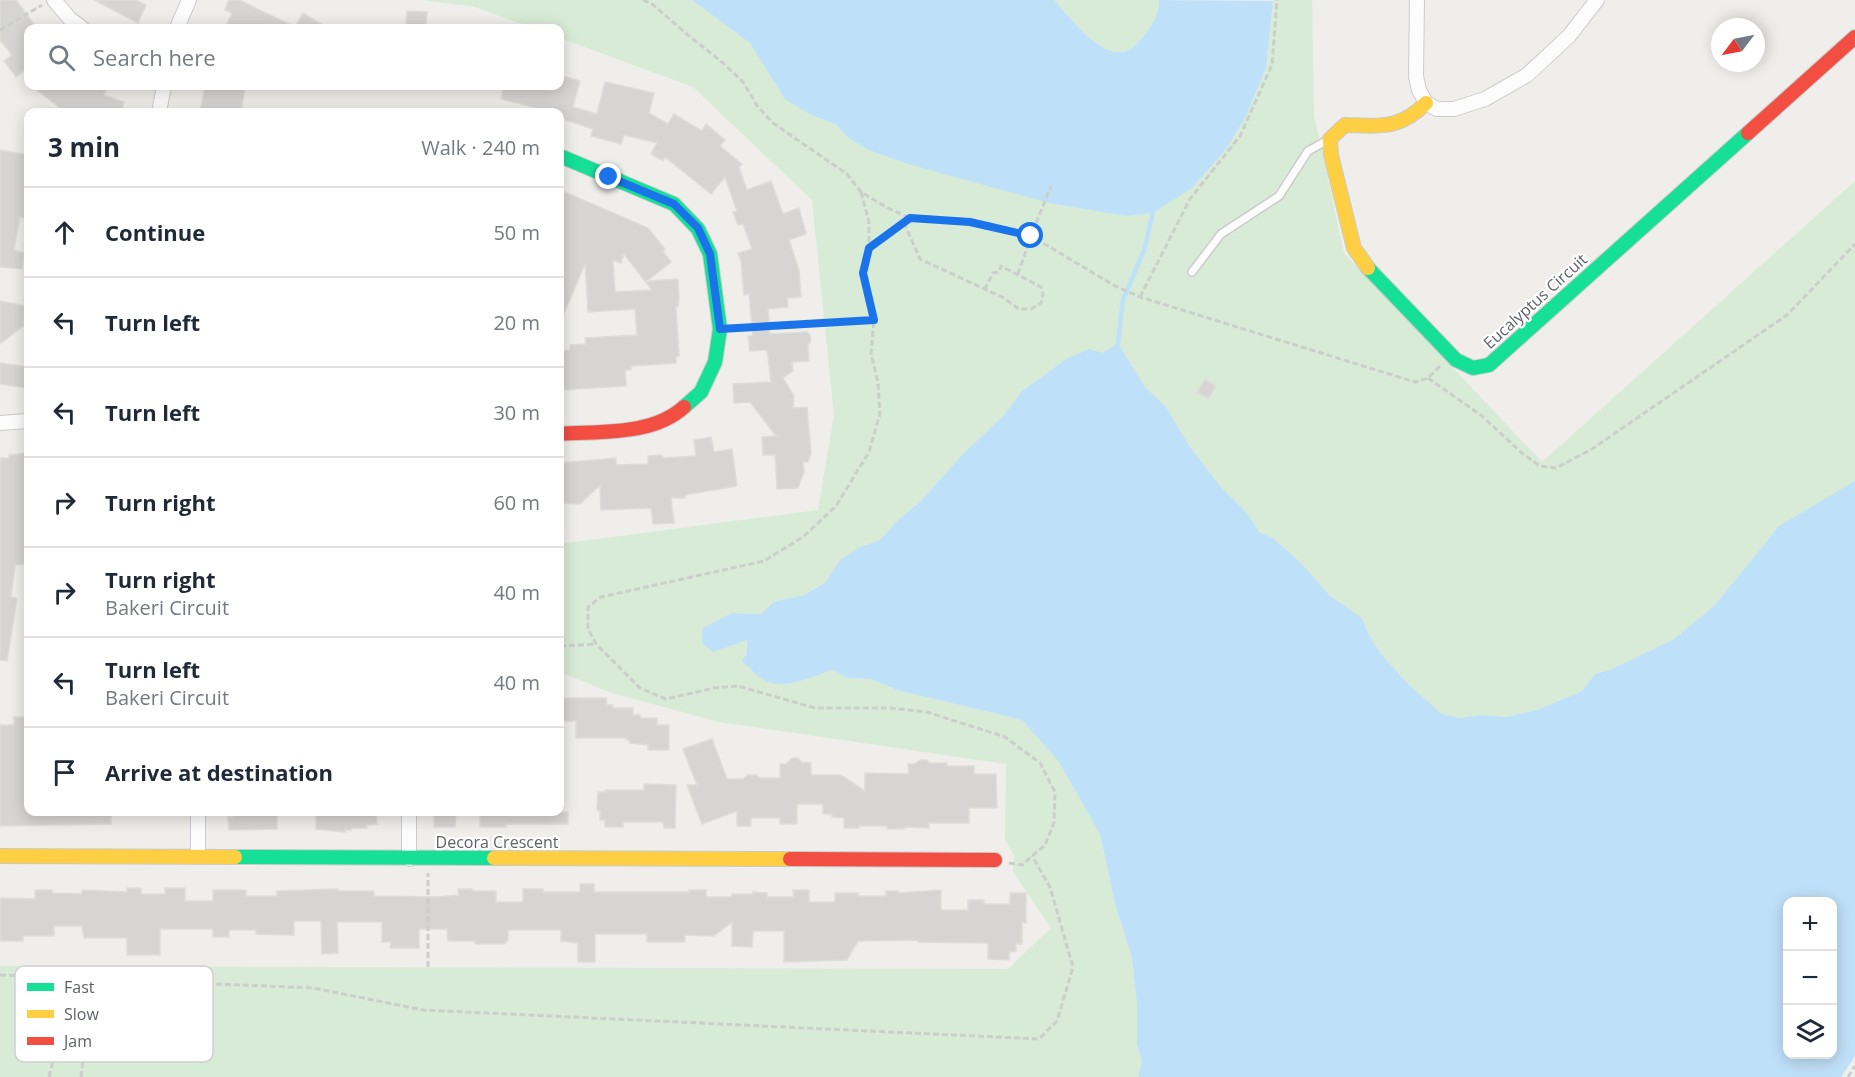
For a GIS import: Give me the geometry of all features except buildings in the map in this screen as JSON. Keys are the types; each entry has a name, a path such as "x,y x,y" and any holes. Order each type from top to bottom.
{"street":[{"path":"179,24 189,0"},
{"path":"1416,0 1416,76 1419,90 1426,103 1437,109 1454,109 1485,99 1527,75 1569,36 1597,0"},
{"path":"49,2 77,24"},
{"name":"Eucalyptus Circuit","path":"1330,139 1330,155 1354,248 1365,265 1456,360 1473,368 1489,365 1855,37"},
{"path":"160,108 163,90"},
{"path":"1330,139 1345,125 1399,125 1415,117 1426,103"},
{"path":"564,158 674,204 698,228 710,254 720,329 715,362 701,392 674,416 638,429 564,434"},
{"path":"0,423 24,422"},
{"path":"198,816 198,856"},
{"path":"409,816 409,859"},
{"name":"Decora Crescent","path":"0,856 995,860"}],"lane":[{"path":"1192,272 1221,234 1279,196 1308,151 1330,139"}],"path":[{"path":"643,0 652,4 723,63 743,82 758,107 773,123 847,174 861,192 910,218 970,222 1031,236 1115,286 1140,297 1415,382 1428,378 1446,361"},
{"path":"1140,297 1190,199 1240,136 1272,65 1277,0"},
{"path":"0,30 49,2"},
{"path":"1018,274 1051,186"},
{"path":"861,192 869,222 869,248 863,273 874,320 871,353 878,383 880,414 869,452 836,506 803,537 764,561 601,597 588,607 588,629 596,644 640,688 666,699 714,688 738,686 815,708 890,708 927,712 1005,737 1041,763 1055,792 1054,823 1045,845 1022,865 995,860"},
{"path":"869,248 910,218"},
{"path":"904,223 920,259 1002,297 1019,309 1031,309 1041,303 1043,294 1041,287 1001,266 999,272 993,273 985,289"},
{"path":"1428,378 1482,416 1522,453 1540,466 1556,468 1592,449 1787,315 1855,244"},
{"path":"720,329 874,320"},
{"path":"564,646 596,644"},
{"path":"213,984 313,988 423,1010 1039,1039 1056,1021 1073,967 1050,887 1032,856"},
{"path":"428,859 428,967"},
{"path":"0,975 15,976"},
{"path":"49,1077 53,1062"},
{"path":"81,1077 83,1062"},
{"path":"1848,1077 1855,1066"}],"green space":[{"path":"420,0 692,0 750,43 765,64 811,115 837,125 848,138 1192,188 1227,148 1246,116 1266,68 1273,0 1312,0 1314,115 1344,253 1542,462 1855,181 1855,483 1779,526 1714,606 1674,639 1610,670 1595,674 1582,691 1537,710 1506,717 1481,715 1461,718 1442,714 1407,683 1381,654 1362,618 1330,596 1302,564 1273,538 1259,532 1248,514 1221,487 1190,447 1166,407 1145,387 1118,343 1103,354 1066,359 1021,392 1005,414 880,540 860,547 839,561 826,582 804,595 773,602 761,614 732,613 747,639 745,655 797,681 832,670 848,678 871,679 897,690 1022,720 1059,762 1100,834 1115,904 1132,958 1137,1005 1137,1045 1142,1061 1138,1077 0,1077 0,966 15,966 15,1062 213,1062 213,967 1008,969 1051,928 1013,872 1014,855 1005,840 1006,764 719,722 612,693 564,674 564,543 818,510 834,415 812,200 693,87 564,39 564,24 522,24 472,6"},
{"path":"1054,0 1159,0 1159,5 1154,20 1145,34 1133,47 1122,52 1111,51 1089,38"}],"water":[{"path":"692,0 1054,0 1089,38 1111,51 1122,52 1135,46 1149,30 1156,15 1159,0 1273,1 1266,68 1246,116 1227,148 1192,188 1153,213 1126,216 1049,203 908,164 869,150 848,138 837,125 811,115 785,99 750,43"},
{"path":"1118,343 1145,387 1166,407 1190,447 1221,487 1248,514 1259,532 1273,538 1302,564 1330,596 1362,618 1381,654 1407,683 1442,714 1461,718 1481,715 1506,717 1537,710 1582,691 1595,674 1610,670 1674,639 1714,606 1779,526 1855,481 1855,1056 1841,1077 1138,1077 1142,1061 1137,1045 1137,1005 1132,958 1115,904 1100,834 1059,762 1022,720 897,690 871,679 848,678 832,670 786,684 767,682 742,661 746,655 747,640 713,652 702,643 703,628 732,613 761,614 773,602 804,595 826,582 839,561 860,547 880,540 899,519 921,501 961,456 1005,414 1021,392 1066,359 1089,349 1103,353"}],"waterway":[{"path":"1118,343 1123,300 1144,250 1153,213"}],"traffic: fast":[{"path":"1368,268 1456,360 1473,368 1489,365 1748,133"},
{"path":"564,158 674,204 698,229 710,254 720,329 715,362 701,392 684,407"},
{"path":"235,857 494,858"}],"traffic: slow":[{"path":"1368,268 1354,248 1331,155 1330,139 1345,125 1379,126 1398,122 1416,112 1426,103"},
{"path":"0,856 235,857"},
{"path":"494,858 790,859"}],"traffic: jam":[{"path":"1748,133 1855,37"},
{"path":"564,434 608,432 641,427 657,423 684,407"},
{"path":"790,859 995,860"}],"route":[{"path":"609,177 674,204 698,228 710,254 720,329 874,320 863,273 869,248 910,218 970,222 1031,236"}]}
